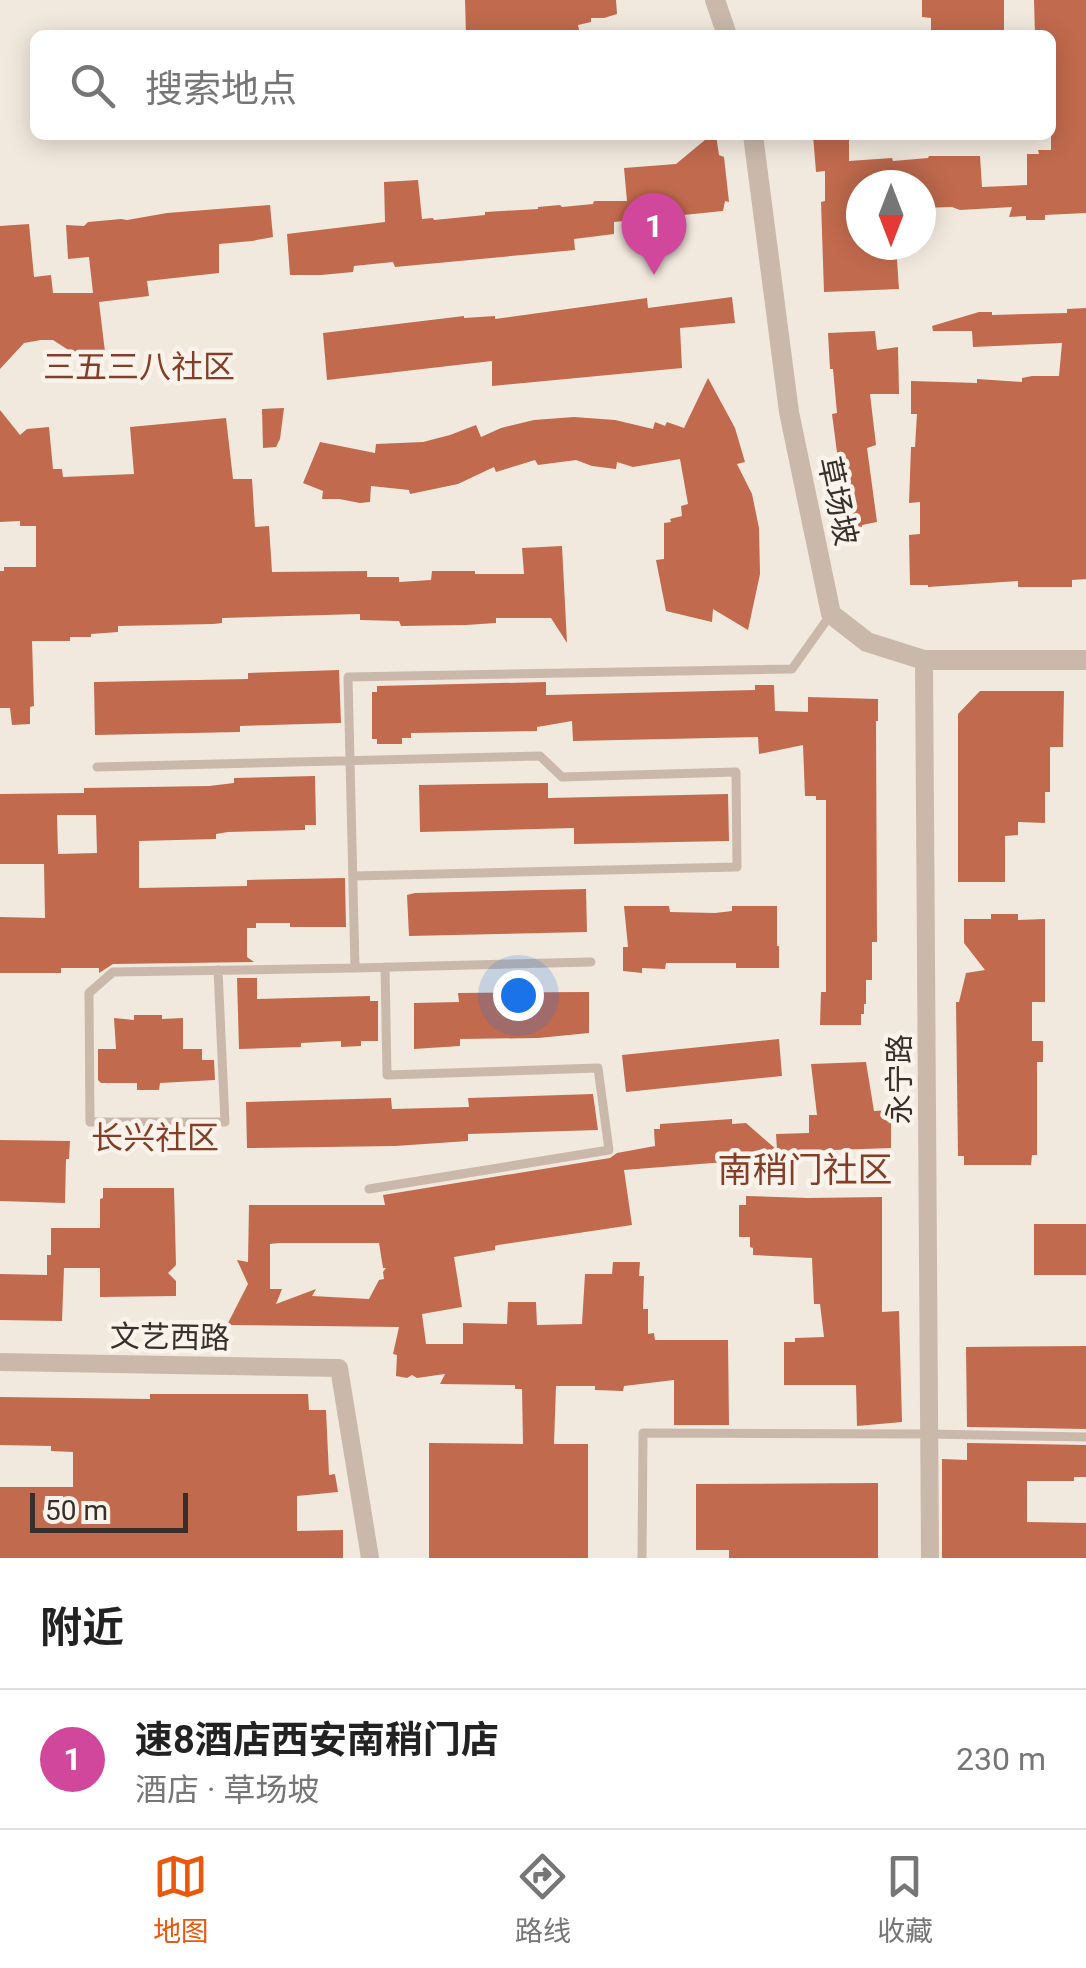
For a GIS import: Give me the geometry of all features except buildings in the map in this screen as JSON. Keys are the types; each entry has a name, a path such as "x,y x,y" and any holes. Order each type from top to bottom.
{"street":[{"path":"715,0 725,30"},
{"name":"草场坡","path":"754,140 789,412 831,614"},
{"path":"831,614 867,642 924,660 1086,660"},
{"name":"永宁路","path":"924,660 930,1558"},
{"name":"文艺西路","path":"0,1362 340,1368 370,1558"}],"lane":[{"path":"356,968 348,677 792,669 831,614"},
{"path":"97,767 540,756 562,777 736,772 737,868 353,876"},
{"path":"218,970 225,1122 90,1122 89,993 113,972 591,962"},
{"path":"369,1189 609,1150 598,1068 387,1076 384,967"},
{"path":"642,1558 643,1433 1086,1438"}],"place":[{"name":"速8酒店西安南稍门店","path":"654,275"}],"district":[{"name":"三五三八社区","path":"139,367"},
{"name":"长兴社区","path":"155,1138"},
{"name":"南稍门社区","path":"805,1170"}]}
